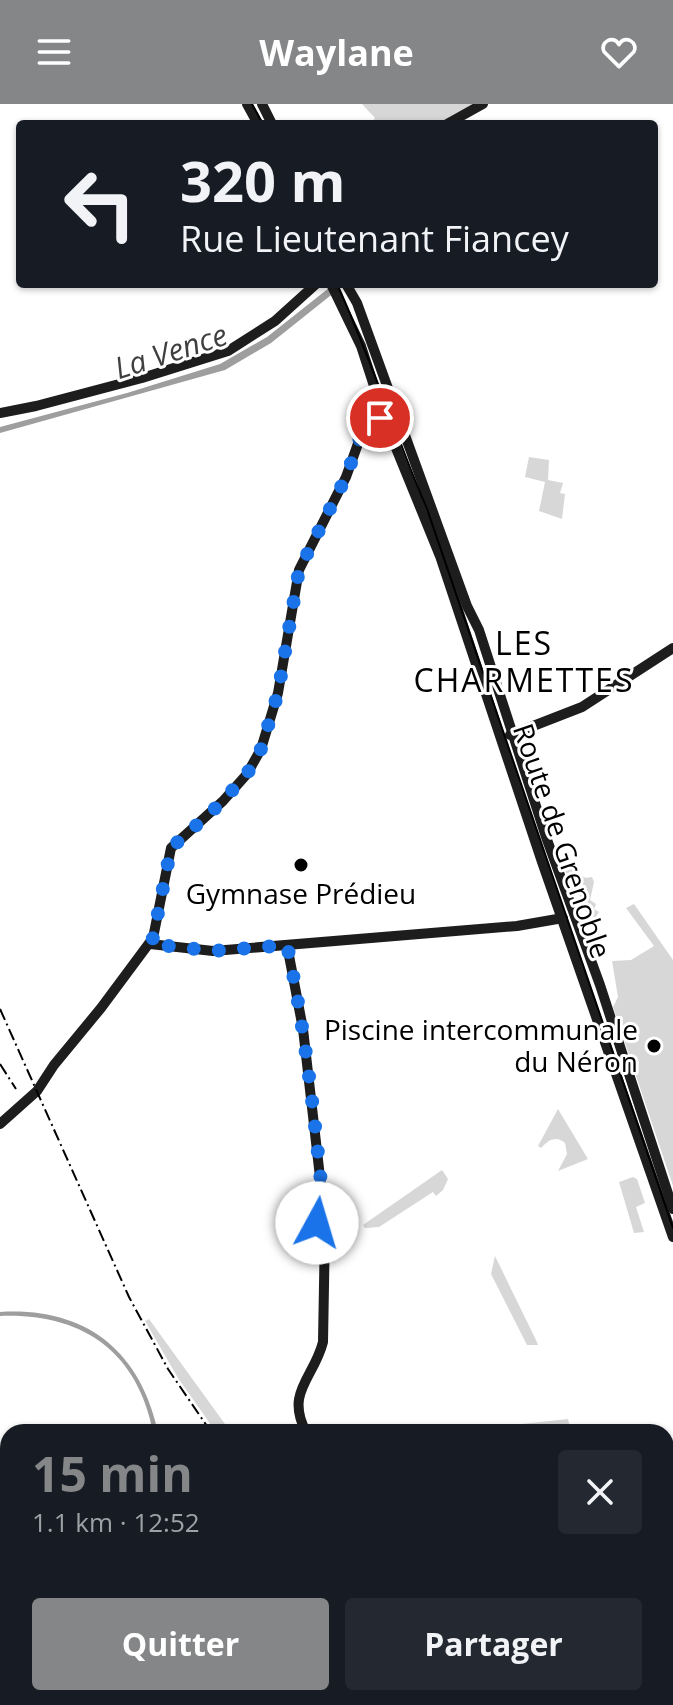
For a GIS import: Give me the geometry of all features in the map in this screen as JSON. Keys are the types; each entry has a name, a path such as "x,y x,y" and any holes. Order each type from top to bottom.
{"street":[{"path":"454,120 483,104"},
{"path":"0,413 147,377 228,351 275,321 312,288"},
{"name":"Route de Grenoble","path":"333,288 361,346 384,416 429,526 579,947 673,1237"},
{"name":"Route de Grenoble","path":"348,288 357,303 467,606 479,630 546,837 569,923"},
{"path":"0,1124 37,1091 150,944 171,848 220,804 247,774 261,749 278,693 299,570 346,477 364,427 396,412"},
{"path":"502,738 582,707 673,648"},
{"path":"150,944 213,951 569,923"},
{"path":"287,945 303,1029 324,1212 316,1219 320,1227 325,1228 323,1342 320,1354 301,1387 298,1403 304,1424"},
{"name":"Route de Grenoble","path":"579,947 600,985 673,1209"}],"shaded area":[{"path":"362,104 478,104 450,120 374,120"},
{"path":"329,288 340,288 271,343 225,370 0,433 0,427 220,364 267,337"},
{"path":"529,457 549,460 548,480 563,483 560,493 565,494 562,519 539,511 545,482 525,477"},
{"path":"575,863 578,874 592,877 594,882 590,900 599,912 589,921 576,885 564,870"},
{"path":"634,904 673,960 673,1186 613,1007 618,997 612,961 631,960 654,946 626,908"},
{"path":"558,1109 588,1159 558,1171 567,1154 565,1143 555,1139 541,1148 538,1146"},
{"path":"442,1170 448,1179 436,1196 433,1192 379,1227 365,1228 363,1225"},
{"path":"633,1177 637,1179 645,1203 636,1207 644,1232 634,1233 619,1182"},
{"path":"495,1256 538,1345 527,1345 491,1274"},
{"path":"0,1312 30,1312 58,1317 83,1326 104,1339 123,1357 138,1378 156,1424 151,1424 134,1379 101,1342 56,1321 0,1316"},
{"path":"149,1319 225,1424 210,1424 178,1378 145,1321"},
{"path":"568,1419 569,1424 521,1424"}],"tram line":[{"path":"252,104 261,120"},
{"path":"339,288 427,509 673,1228"}],"railway":[{"path":"0,1009 129,1297 168,1369 206,1424"},
{"path":"0,1064 16,1089"}],"place":[{"name":"Gymnase Prédieu","path":"301,865"},
{"name":"Piscine intercommunale du Néron","path":"654,1046"}],"district":[{"name":"LES CHARMETTES","path":"524,662"}],"route":[{"path":"317,1223 318,1215 324,1212 303,1029 287,945 213,951 150,944 171,848 220,804 247,774 261,749 278,693 299,570 346,477 364,427 380,418"}],"water label":[{"name":"La Vence","path":"171,352"}]}
